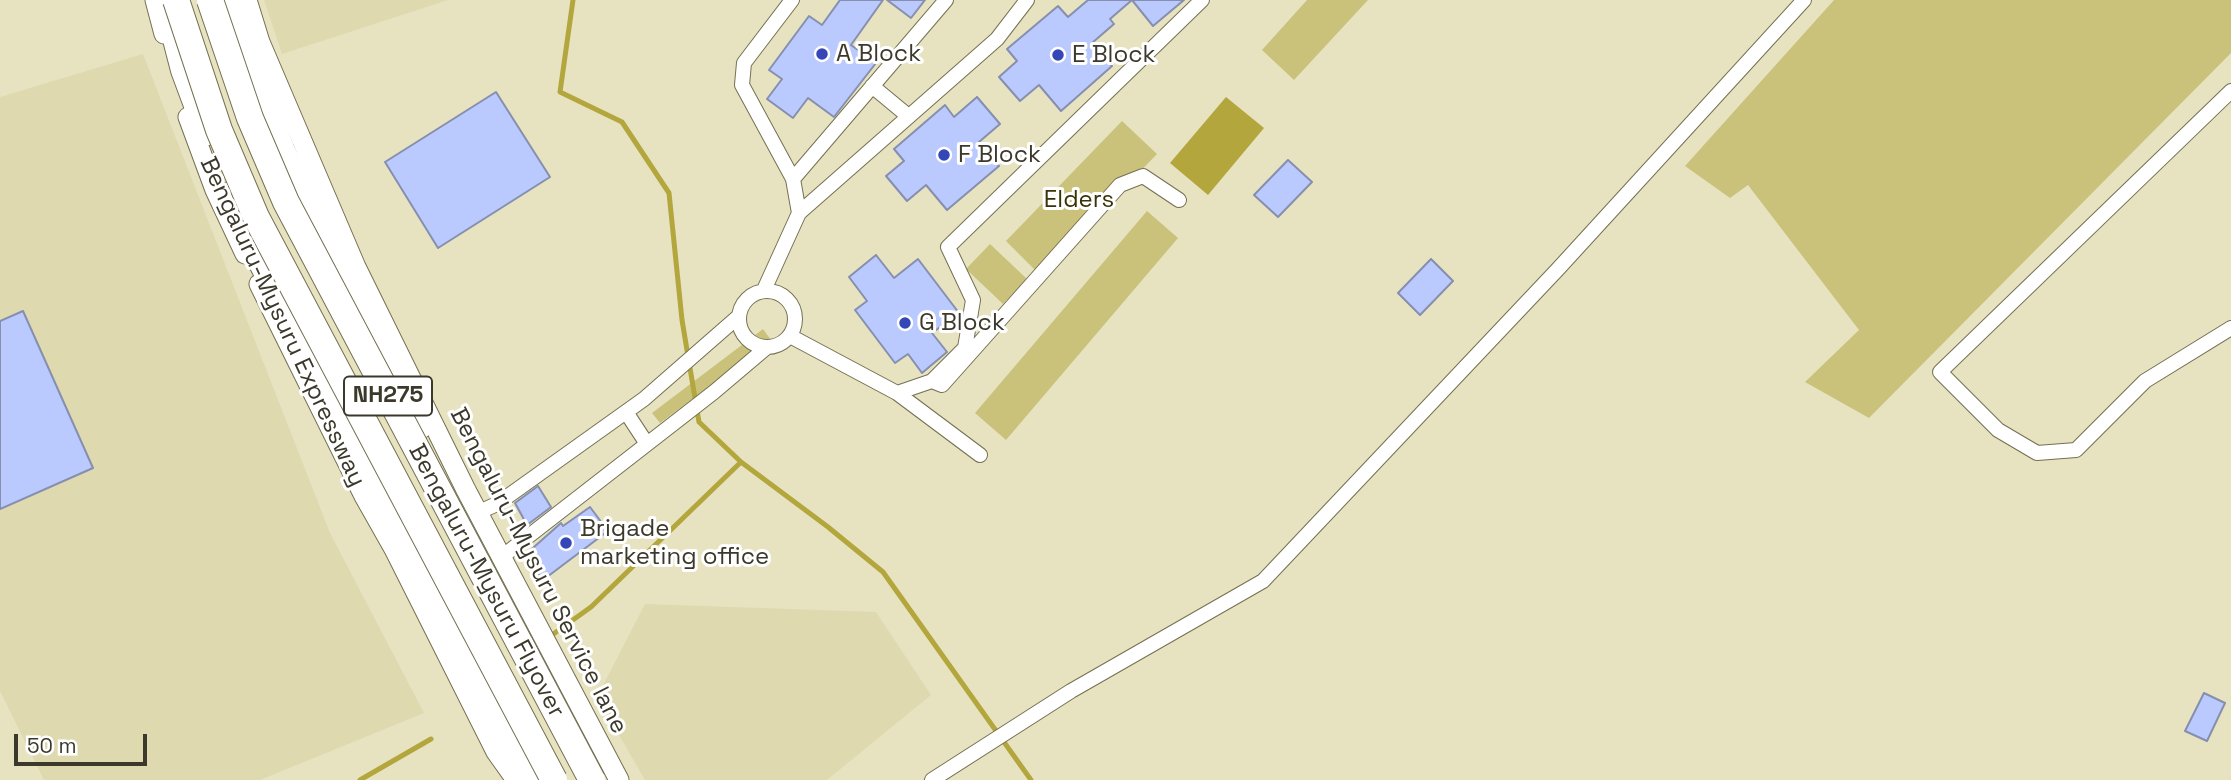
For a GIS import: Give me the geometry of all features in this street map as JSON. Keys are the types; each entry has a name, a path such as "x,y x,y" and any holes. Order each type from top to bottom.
{"highway":[{"name":"Bengaluru-Mysuru Expressway","path":"165,0 184,71 203,122 259,257 333,417 535,780"},
{"name":"Bengaluru-Mysuru Expressway","path":"176,0 219,130 256,217 554,780"},
{"name":"Bengaluru-Mysuru Flyover","path":"210,0 250,118 286,202 592,780"},
{"name":"NH275","path":"229,0 282,151 340,273 466,518 606,780"},
{"path":"203,122 263,100"}],"street":[{"name":"Bengaluru-Mysuru Expressway","path":"155,0 184,104 215,190 333,417 496,752 516,780"},
{"name":"Bengaluru-Mysuru Service lane","path":"247,0 260,42 356,267 479,512 619,780"},
{"path":"792,0 744,63 742,85 793,179 799,213"},
{"path":"793,179 946,0"},
{"path":"764,290 799,213 907,115 997,39 1027,0"},
{"path":"897,393 932,381 965,348 974,300 948,247 1202,0"},
{"path":"932,780 1057,701 1263,581 1568,258 1804,0"},
{"path":"872,86 907,115"},
{"path":"2231,91 1940,372 1998,430 2037,453 2076,450 2145,381 2231,328"},
{"path":"932,381 942,385 1120,185 1143,176 1179,200"},
{"path":"479,512 497,504 644,399 739,316 747,299 764,290 774,291 789,301 796,318 790,336 783,343 766,348 714,392 503,556"},
{"path":"739,316 739,326 749,341 766,348"},
{"path":"790,336 897,393 980,455"},
{"path":"626,412 646,444"}],"shaded area":[{"path":"264,0 448,0 282,54"},
{"path":"143,54 330,533 424,713 260,780 44,780 0,691 0,97"},
{"path":"1226,97 1264,128 1208,195 1170,163"},
{"path":"645,604 876,612 931,695 827,780 645,780 597,697"}],"green space":[{"path":"1307,0 1368,0 1294,80 1262,50"},
{"path":"1834,0 2231,0 2231,53 1869,418 1805,382 1859,330 1748,185 1730,198 1685,166"},
{"name":"Elders","path":"1122,121 1157,154 1040,275 1006,241"},
{"path":"1147,211 1178,238 1006,440 975,413"},
{"path":"990,244 1027,279 1003,304 966,269"},
{"path":"763,329 771,340 660,423 652,413"}],"building":[{"name":"A Block","path":"840,0 883,0 851,45 876,63 834,117 808,98 793,118 767,99 782,79 769,70 809,16 822,25"},
{"path":"887,0 925,0 911,18"},
{"name":"E Block","path":"1088,0 1132,0 1110,19 1114,24 1092,43 1112,66 1061,111 1039,85 1020,101 999,77 1017,61 1007,49 1058,6 1068,17"},
{"path":"1132,0 1184,0 1153,26"},
{"path":"496,92 550,177 438,248 385,162"},
{"name":"F Block","path":"977,97 1000,124 979,142 999,166 947,210 926,185 907,201 886,176 904,161 894,149 945,105 954,117"},
{"path":"1288,160 1312,182 1278,217 1254,195"},
{"name":"G Block","path":"876,255 894,278 918,259 959,313 932,333 947,352 922,373 908,354 895,363 855,310 867,301 849,277"},
{"path":"1431,259 1453,281 1420,315 1398,293"},
{"path":"23,311 93,468 0,509 0,321"},
{"path":"538,486 551,507 527,525 515,503"},
{"name":"Brigade marketing office","path":"590,507 608,531 543,580 525,555 561,523 563,526"},
{"path":"2204,693 2225,703 2207,741 2185,731"}],"waterway":[{"path":"573,0 560,92 622,122 669,193 682,320 699,422 741,462 883,572 1031,780"},
{"path":"552,635 591,607 741,462"},
{"path":"360,780 431,739"}],"place":[{"name":"A Block","path":"822,54"},
{"name":"E Block","path":"1058,55"},
{"name":"F Block","path":"944,155"},
{"name":"G Block","path":"905,323"},
{"name":"Brigade marketing office","path":"566,543"}]}
